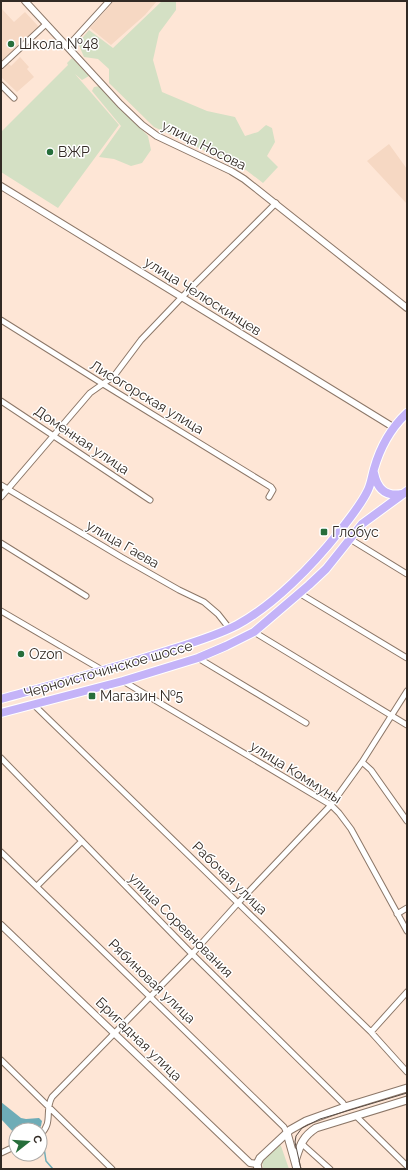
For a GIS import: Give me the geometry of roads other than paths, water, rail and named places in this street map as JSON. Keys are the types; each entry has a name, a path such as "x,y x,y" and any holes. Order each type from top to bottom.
{"main road":[{"name":"Черноисточинское шоссе","path":"1,699 107,670 205,638 245,620 268,604 317,558 361,502 369,489 379,455 393,427 407,413"},
{"path":"374,470 378,487 388,493 396,495 405,492"},
{"name":"Черноисточинское шоссе","path":"1,713 114,684 198,658 254,632 326,569 362,524 405,492"},
{"path":"107,670 114,684"},
{"path":"258,1166 260,1158 286,1130 306,1120 407,1088"},
{"path":"295,1161 301,1143 306,1134 316,1128 407,1100"},
{"path":"286,1130 297,1169"}],"street":[{"name":"улица Носова","path":"25,1 120,104 150,131 231,171 244,179 407,308"},
{"path":"67,47 109,1"},
{"path":"1,66 46,24"},
{"path":"1,85 14,98"},
{"name":"улица Челюскинцев","path":"1,186 393,427"},
{"path":"1,496 90,392 114,376 142,340 182,297 276,203"},
{"name":"Лисогорская улица","path":"1,320 272,487 273,490 269,497"},
{"name":"Доменная улица","path":"1,401 150,500"},
{"name":"улица Гаева","path":"1,485 179,590 204,602 218,614 229,628"},
{"path":"350,539 407,574"},
{"path":"1,543 86,596"},
{"path":"299,593 407,658"},
{"path":"1,611 107,670"},
{"path":"254,632 407,725"},
{"path":"198,658 306,724"},
{"name":"улица Коммуны","path":"123,681 331,805 351,829 407,931"},
{"path":"48,1123 49,1107 52,1097 151,997 331,805 362,762 407,691"},
{"name":"Рабочая улица","path":"34,705 371,1032 407,1072"},
{"name":"улица Соревнования","path":"1,758 192,954 343,1103 344,1107"},
{"path":"362,762 371,770 407,821"},
{"path":"37,886 82,841"},
{"name":"Рябиновая улица","path":"1,852 286,1130"},
{"path":"397,914 407,908"},
{"name":"Бригадная улица","path":"1,925 250,1163 258,1166"},
{"path":"371,1032 407,992"},
{"path":"1,1060 112,1169"},
{"path":"356,1116 407,1166"},
{"path":"301,1143 330,1169"}],"water":[{"path":"1,1102 21,1118 39,1118 42,1121 8,1122 8,1126 1,1119"}],"waterway":[{"path":"47,1162 53,1169"}],"tram line":[{"path":"301,1169 295,1142 296,1136 302,1128 320,1119 407,1093"}],"place":[{"name":"Школа №48","path":"11,44"},
{"name":"ВЖР","path":"50,152"},
{"name":"Глобус","path":"324,532"},
{"name":"Ozon","path":"21,654"},
{"name":"Магазин №5","path":"92,696"}]}
